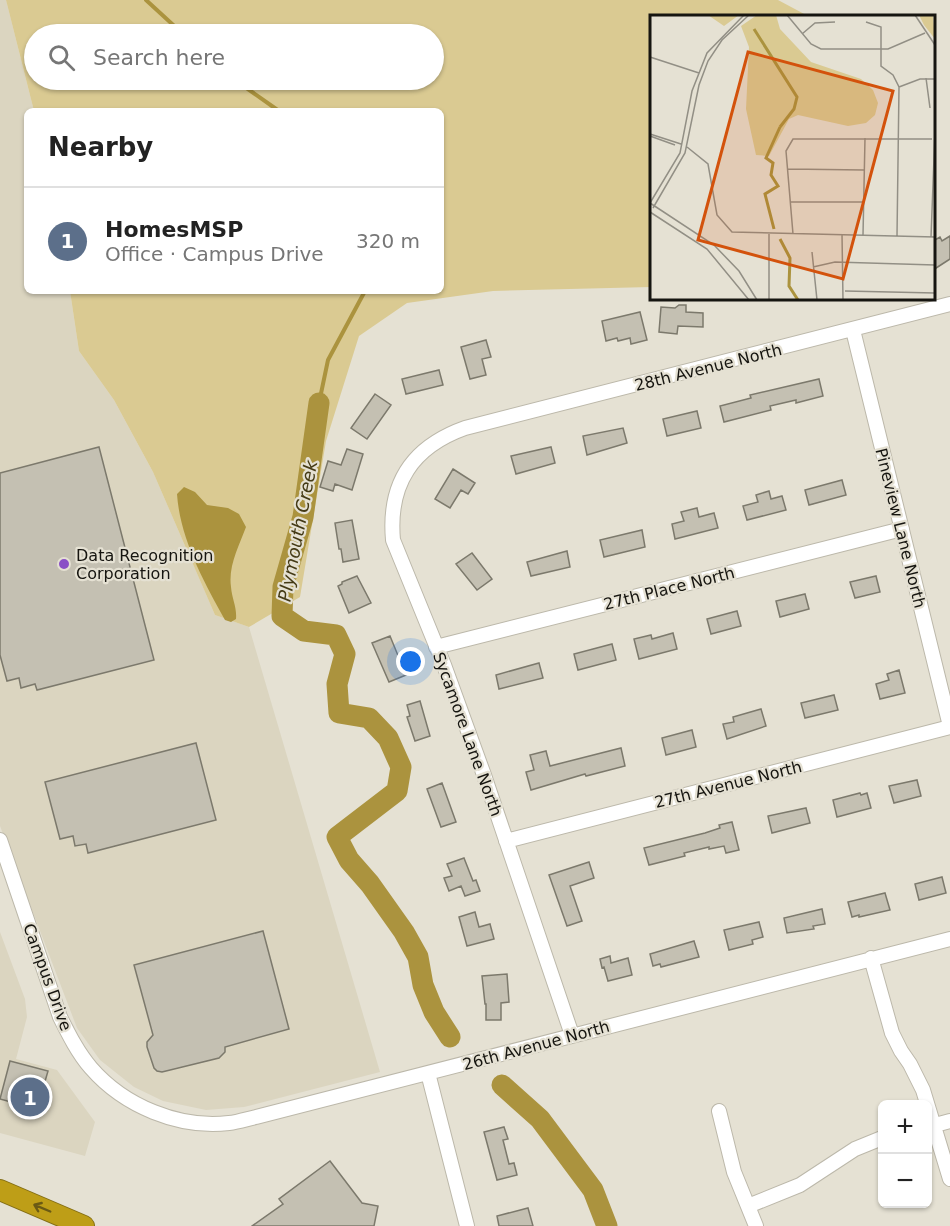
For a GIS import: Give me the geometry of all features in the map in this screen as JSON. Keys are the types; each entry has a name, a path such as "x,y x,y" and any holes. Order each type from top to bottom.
{"highway":[{"path":"0,1190 84,1226"}],"street":[{"name":"28th Avenue North","path":"465,428 950,304"},
{"name":"Pineview Lane North","path":"853,330 950,726"},
{"name":"Sycamore Lane North","path":"465,428 432,443 418,455 407,470 393,504 393,540 484,775 572,1035"},
{"name":"27th Place North","path":"436,647 902,529"},
{"name":"27th Avenue North","path":"506,841 950,726"},
{"name":"Campus Drive","path":"0,840 60,1017 74,1044 92,1069 125,1097"},
{"name":"26th Avenue North","path":"125,1097 139,1106 167,1117 197,1122 227,1123 950,939"},
{"path":"871,958 892,1033 923,1090 925,1100"},
{"path":"428,1073 467,1226"},
{"path":"719,1111 734,1172 756,1226"},
{"path":"932,1126 950,1121"},
{"path":"932,1129 950,1179"},
{"path":"748,1206 800,1185 855,1149 878,1140"}],"shaded area":[{"path":"0,0 6,0 24,71 24,90 29,90 33,108 24,108 24,294 70,294 79,351 114,400 153,472 215,615 249,627 380,1072 244,1107 206,1110 163,1101 134,1087 100,1060 77,1028 0,826"},
{"path":"6,0 778,0 806,15 650,15 650,287 493,291 407,303 359,336 326,441 300,597 249,627 215,615 153,472 114,400 79,351 70,294 444,294 444,108 33,108 29,90 444,90 444,24 24,24 24,71"},
{"path":"184,487 195,492 207,505 228,508 239,514 246,527 231,571 230,579 236,619 231,622 225,620 217,606 188,544 177,494"},
{"path":"0,932 25,999 27,1017 16,1059 57,1070 95,1122 85,1156 0,1133"}],"building":[{"path":"950,236 950,259 935,269 935,240 940,237 942,241"},
{"path":"679,305 686,305 686,312 703,313 703,327 678,326 677,334 659,332 661,307 675,308"},
{"path":"640,312 647,340 631,344 630,338 606,341 602,321"},
{"path":"486,340 491,357 482,359 486,375 470,379 461,347"},
{"path":"439,370 443,385 406,394 402,379"},
{"path":"819,379 823,396 796,403 796,400 770,406 771,410 724,422 720,406 751,398 750,395"},
{"path":"375,394 391,405 367,439 351,428"},
{"path":"697,411 701,428 667,436 663,419"},
{"path":"623,428 627,443 587,455 583,436"},
{"name":"Data Recognition Corporation","path":"99,447 154,660 37,690 35,684 21,688 19,678 7,681 0,655 0,473"},
{"path":"551,447 555,463 516,474 511,456"},
{"path":"347,449 363,454 352,490 335,484 333,491 320,487 328,461 341,465"},
{"path":"453,469 475,483 468,494 461,490 450,508 435,499"},
{"path":"842,480 846,495 809,505 805,490"},
{"path":"769,491 771,499 782,496 786,510 747,520 743,506 758,502 756,495"},
{"path":"697,508 699,517 714,513 718,528 675,539 672,524 684,521 681,512"},
{"path":"352,520 359,559 343,562 335,523"},
{"path":"642,530 645,547 604,557 600,540"},
{"path":"567,551 570,567 531,576 527,562"},
{"path":"472,553 492,579 477,590 456,564"},
{"path":"357,576 371,603 349,613 338,586"},
{"path":"876,576 880,592 855,598 850,582"},
{"path":"805,594 809,609 780,617 776,601"},
{"path":"737,611 741,626 711,634 707,619"},
{"path":"673,633 677,649 639,659 634,639 651,635 652,639"},
{"path":"390,636 406,675 389,682 372,643"},
{"path":"612,644 616,660 578,670 574,654"},
{"path":"539,663 543,678 499,689 496,675"},
{"path":"899,670 905,693 880,699 876,684 889,680 887,674"},
{"path":"834,695 838,710 805,718 801,703"},
{"path":"420,701 430,736 415,741 407,717 410,716 407,705"},
{"path":"761,709 766,726 727,739 723,724 734,722 733,717"},
{"path":"692,730 696,747 666,755 662,738"},
{"path":"196,743 216,820 88,853 86,844 75,846 73,836 60,839 45,782"},
{"path":"621,748 625,766 586,776 585,774 531,790 526,772 534,770 530,755 546,751 550,766"},
{"path":"917,780 921,796 894,803 889,786"},
{"path":"442,783 456,822 441,827 427,789"},
{"path":"860,793 861,795 867,793 871,808 837,817 833,800"},
{"path":"806,808 810,823 772,833 768,816"},
{"path":"732,822 739,850 726,853 724,846 709,849 709,847 649,865 644,848 705,833 720,828 719,825"},
{"path":"464,858 473,881 476,880 480,891 465,896 461,886 449,891 444,878 452,876 447,864"},
{"path":"589,862 594,878 570,886 582,921 567,926 549,875"},
{"path":"942,877 946,893 919,900 915,884"},
{"path":"885,893 890,910 852,917 848,902"},
{"path":"822,909 825,924 813,926 814,929 787,933 784,918"},
{"path":"475,912 479,927 490,924 494,939 467,946 459,917"},
{"path":"759,922 763,937 752,940 753,944 729,950 724,930"},
{"path":"263,931 289,1029 225,1047 225,1052 219,1058 162,1072 157,1071 147,1047 147,1042 153,1035 134,965"},
{"path":"694,941 699,957 661,967 660,964 653,966 650,954"},
{"path":"610,956 611,963 628,958 632,975 608,981 600,959"},
{"path":"507,974 509,1002 501,1003 501,1020 486,1020 482,976"},
{"path":"10,1061 48,1071 37,1109 0,1099"},
{"path":"504,1127 508,1139 503,1140 509,1164 514,1163 517,1175 497,1180 484,1132"},
{"path":"330,1161 362,1203 378,1206 374,1226 252,1226 283,1204 279,1199"},
{"path":"528,1208 533,1226 499,1226 497,1216"}],"waterway":[{"name":"Plymouth Creek","path":"146,0 172,24"},
{"name":"Plymouth Creek","path":"249,90 275,108"},
{"name":"Plymouth Creek","path":"319,403 328,360 363,294"},
{"name":"Plymouth Creek","path":"319,403 303,517 283,587 282,616 304,631 336,635 345,654 337,684 339,713 369,718 388,738 401,767 397,791 337,837 349,860 370,884 404,932 418,957 423,985 434,1012 450,1037"},
{"name":"Plymouth Creek","path":"502,1085 540,1119 593,1190 607,1226"}],"place":[{"name":"Data Recognition Corporation","path":"64,564"},
{"name":"HomesMSP","path":"30,1097"}]}
